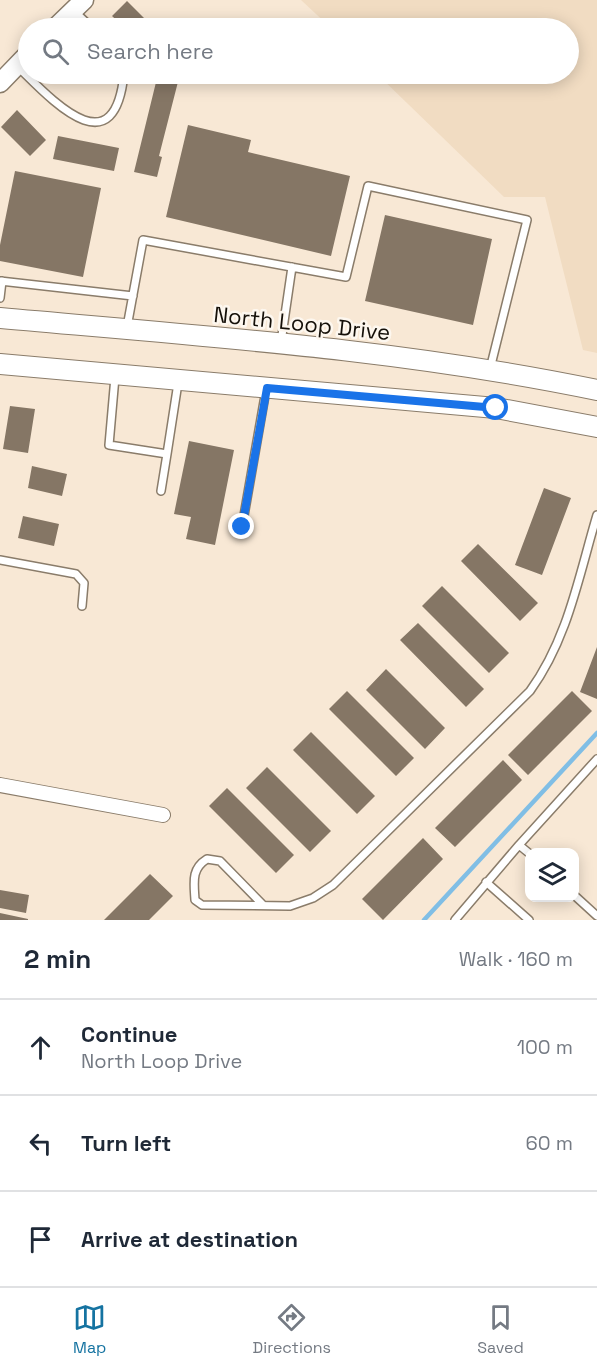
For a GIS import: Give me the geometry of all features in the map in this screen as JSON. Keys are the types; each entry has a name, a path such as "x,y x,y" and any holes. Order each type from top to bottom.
{"main road":[{"name":"North Loop Drive","path":"0,318 281,343 490,370 597,390"},
{"path":"0,364 496,408 597,428"}],"street":[{"path":"64,18 77,4"},
{"path":"0,83 18,65"},
{"path":"0,785 164,815"}],"lane":[{"path":"77,4 86,18"},
{"path":"41,84 62,111 78,120 91,122 106,118 114,109 123,84"},
{"path":"127,330 143,240 346,277 369,186 527,220 490,370"},
{"path":"281,343 292,267"},
{"path":"0,298 1,281 133,296"},
{"path":"116,374 109,445 167,454"},
{"path":"161,491 178,380"},
{"path":"242,527 267,388"},
{"path":"263,906 220,861 207,858 198,864 194,875 195,900 202,905 263,906 290,906 313,898 333,885 530,691 558,646 597,515"},
{"path":"0,560 76,574 84,584 82,606"},
{"path":"455,920 486,882 597,759"},
{"path":"519,845 525,850"},
{"path":"486,882 529,920"},
{"path":"579,900 597,916"}],"shaded area":[{"path":"301,0 597,0 597,353 583,350 545,197 504,197 387,84 579,84 579,18 320,18"}],"building":[{"path":"127,1 144,18 114,18 112,16"},
{"path":"156,84 177,84 159,156 162,157 157,177 134,172"},
{"path":"17,110 46,140 30,156 1,127"},
{"path":"188,125 251,140 248,152 350,176 331,256 166,217"},
{"path":"58,136 119,148 114,171 53,159"},
{"path":"15,171 101,188 83,277 0,261 0,245"},
{"path":"385,215 492,239 473,325 365,301"},
{"path":"10,406 35,409 28,453 3,449"},
{"path":"189,441 234,450 215,545 186,539 191,517 174,514"},
{"path":"32,466 67,474 62,496 28,488"},
{"path":"544,488 571,498 542,575 515,565"},
{"path":"23,516 59,524 54,546 18,538"},
{"path":"478,544 538,603 520,621 461,561"},
{"path":"442,586 509,653 489,673 422,606"},
{"path":"418,623 484,689 466,707 400,640"},
{"path":"597,647 597,699 580,692"},
{"path":"386,669 445,728 425,749 366,690"},
{"path":"347,691 414,758 396,776 329,709"},
{"path":"572,691 592,711 528,775 508,755"},
{"path":"311,732 375,796 357,814 293,750"},
{"path":"503,760 522,780 455,847 435,828"},
{"path":"267,767 331,831 310,852 246,788"},
{"path":"227,788 294,855 276,873 209,806"},
{"path":"423,838 443,859 383,920 362,899"},
{"path":"150,874 173,896 149,920 104,920"},
{"path":"0,890 29,895 26,913 0,908"},
{"path":"0,913 28,919 28,920 0,920"}],"waterway":[{"path":"424,920 597,733"}],"route":[{"path":"242,527 267,388 496,408"}]}
